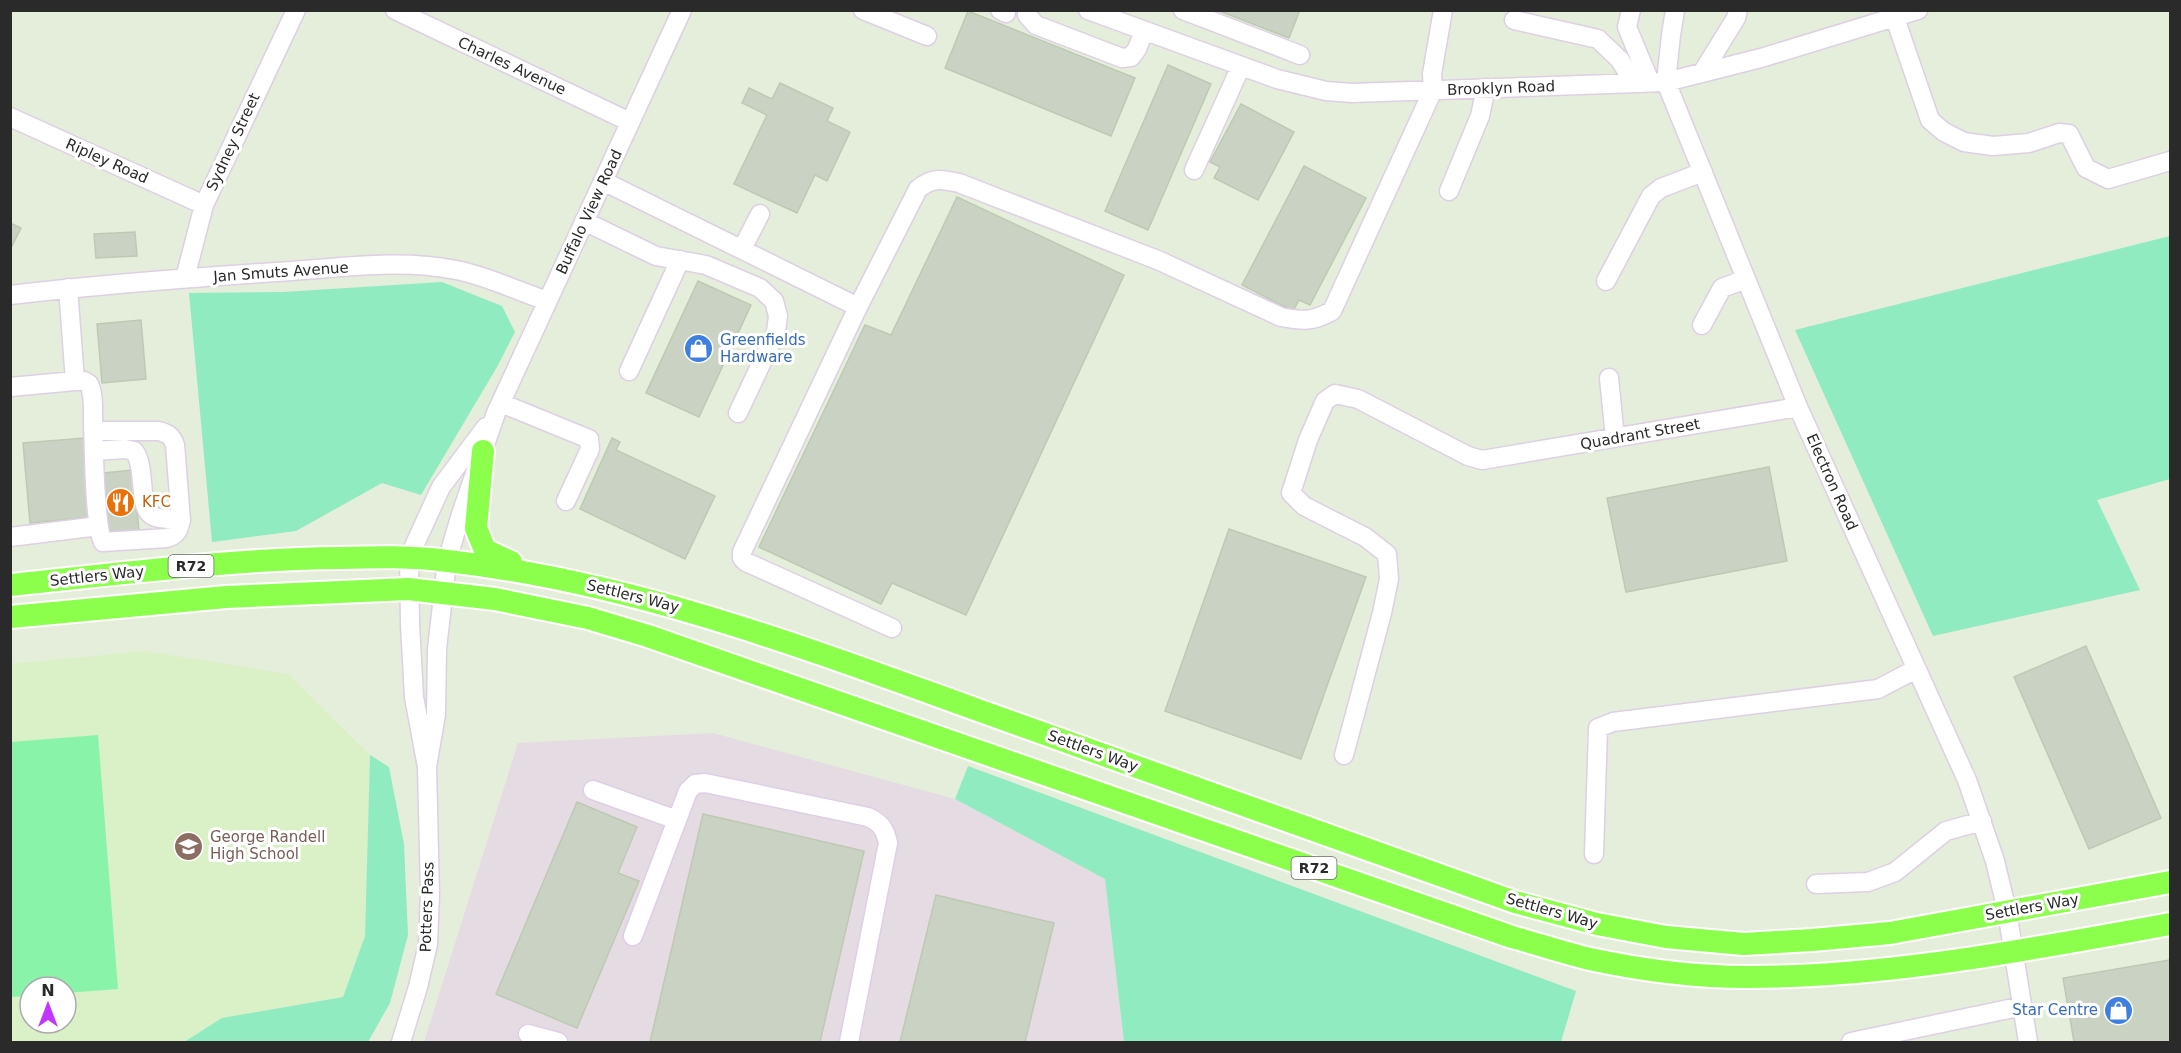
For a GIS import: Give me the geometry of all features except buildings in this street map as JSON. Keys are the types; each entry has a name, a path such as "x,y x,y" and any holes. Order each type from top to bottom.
{"main road":[{"path":"483,451 476,528 485,550 505,561 596,586"},
{"name":"Settlers Way","path":"12,583 299,558 409,557 447,561 596,586 655,600 780,639 1515,902 1597,924 1666,937 1744,944 1890,933 2170,882"},
{"name":"R72","path":"10,617 226,597 408,589 495,599 577,616 648,636 1512,937 1590,959 1664,971 1746,977 1823,975 2015,951 2170,924"}],"street":[{"name":"Sydney Street","path":"185,278 204,205 296,10"},
{"name":"Charles Avenue","path":"395,10 630,122"},
{"name":"Buffalo View Road","path":"447,561 499,408 682,10"},
{"path":"863,10 927,36"},
{"path":"1028,10 1027,15 1036,25 1122,58 1131,57 1134,54 1144,31"},
{"name":"Brooklyn Road","path":"1088,10 1277,79 1326,91 1352,93 1650,82 1702,73 1761,58 1918,10"},
{"path":"1183,10 1300,55"},
{"path":"892,628 746,562 742,558 742,552 858,307 918,189 929,181 943,180 959,183 1160,261 1281,317 1302,321 1317,319 1332,311 1433,90 1432,74 1443,10"},
{"path":"1631,10 1627,27 1650,82"},
{"name":"Electron Road","path":"1675,10 1671,35 1650,82 1703,172 1798,407 1967,780 1995,861 2007,911 2028,1042"},
{"path":"1702,73 1736,18 1738,10"},
{"path":"1895,18 1930,120 1944,132 1964,142 1993,146 2030,144 2059,133 2069,134 2086,168 2108,180 2170,161"},
{"path":"1192,48 1205,19"},
{"path":"1514,20 1598,39 1620,60 1650,82"},
{"path":"1194,170 1241,66"},
{"path":"1449,191 1480,116 1486,88"},
{"name":"Ripley Road","path":"10,117 204,205"},
{"path":"1606,282 1651,196 1662,188 1703,172"},
{"path":"603,181 858,307"},
{"path":"742,249 760,214"},
{"path":"584,221 656,256 706,265 749,283 760,288 774,301 778,316 776,332 738,413"},
{"path":"629,370 680,260"},
{"name":"Jan Smuts Avenue","path":"10,295 185,278 417,265 457,270 547,301"},
{"path":"1702,325 1722,288 1746,279"},
{"path":"68,288 75,381"},
{"path":"1609,378 1615,438"},
{"path":"10,387 75,381 84,381 89,384 99,526 104,542 175,536 181,520 175,445 172,437 165,432 158,431 93,430"},
{"name":"Quadrant Street","path":"1344,755 1375,642 1389,579 1387,554 1365,537 1304,506 1291,493 1324,400 1335,394 1358,399 1468,456 1482,460 1798,407"},
{"name":"Buffalo View Road","path":"409,557 441,487 499,408"},
{"path":"499,408 589,439 590,449 566,501"},
{"path":"94,451 125,449 134,451 142,467 144,504 147,511 152,516 181,520"},
{"path":"11,533 99,526"},
{"name":"Potters Pass","path":"400,1042 415,998 428,944 427,767 414,697 408,589 409,557"},
{"name":"Potters Pass","path":"427,767 436,714 437,649 447,561"},
{"path":"1594,854 1598,728 1613,722 1878,689 1916,669"},
{"path":"633,936 688,792 695,784 705,783 868,817 879,822 888,843 849,1042"},
{"path":"593,790 677,820"},
{"path":"1816,884 1868,882 1895,872 1946,831 1982,821"},
{"path":"1851,1042 2023,1006"},
{"path":"528,1034 558,1042"}],"shaded area":[{"path":"2170,236 2170,479 2097,500 2140,590 1933,636 1795,330"},
{"path":"442,282 502,306 515,332 497,367 421,495 382,483 296,531 212,542 189,293 283,292"},
{"name":"George Randell High School","path":"145,651 288,674 370,755 365,936 343,997 222,1018 184,1042 11,1042 11,664"},
{"path":"713,733 955,799 1105,879 1124,1042 424,1042 518,743"},
{"path":"370,755 389,767 404,844 408,935 390,1003 368,1042 184,1042 222,1018 343,997 365,936"},
{"path":"968,766 1576,991 1561,1042 1124,1042 1105,879 955,799"}],"green space":[{"path":"98,735 118,989 78,992 78,975 18,975 18,997 11,997 11,742"}],"place":[{"name":"Greenfields Hardware","path":"699,349"},
{"name":"KFC","path":"121,502"},
{"name":"George Randell High School","path":"189,846"},
{"name":"Star Centre","path":"2119,1010"}]}
